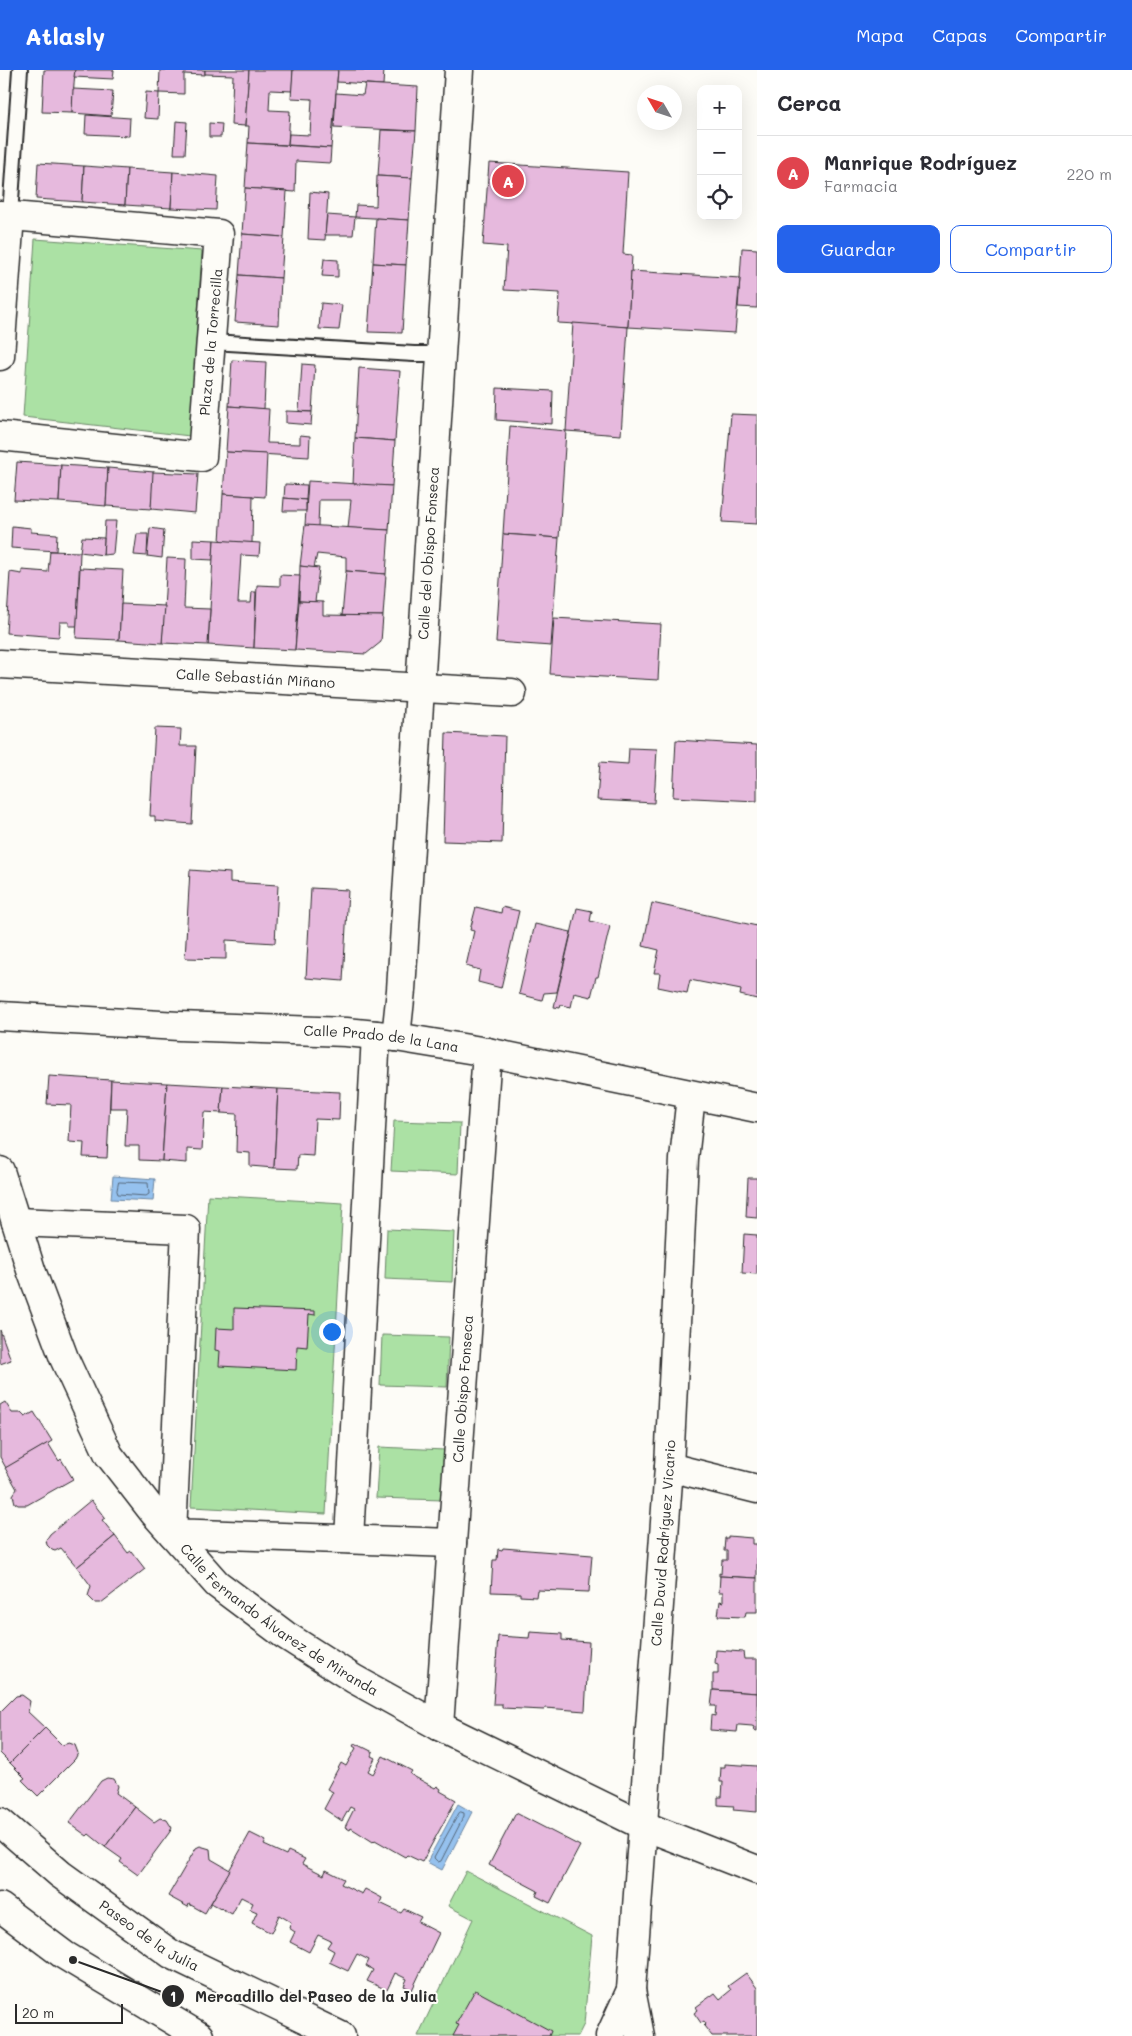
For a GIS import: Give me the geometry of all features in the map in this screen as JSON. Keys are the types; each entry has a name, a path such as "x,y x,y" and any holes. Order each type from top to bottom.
{"street":[{"name":"Calle del Obispo Fonseca","path":"386,1036 401,990 459,70"},
{"name":"Plaza de la Torrecilla","path":"0,436 202,457 219,234 5,215"},
{"path":"0,356 5,215"},
{"name":"Calle Sebastián Miñano","path":"0,664 512,693"},
{"name":"Calle Prado de la Lana","path":"0,1016 180,1026 346,1032 386,1036 487,1052 691,1096 757,1108"},
{"path":"349,1539 386,1036"},
{"name":"Calle Obispo Fonseca","path":"439,1726 487,1052"},
{"name":"Calle David Rodríguez Vicario","path":"640,2036 631,1990 669,1467 684,1159 691,1096"},
{"name":"Calle Fernando Álvarez de Miranda","path":"0,1171 30,1270 64,1358 109,1454 172,1533 218,1584 285,1635 354,1679 439,1726 642,1825 757,1870"},
{"path":"16,1222 186,1229 172,1533 452,1543"},
{"path":"669,1467 757,1489"},
{"name":"Paseo de la Julia","path":"0,1822 60,1874 170,1954 341,2036"},
{"path":"0,1906 64,1955 199,2036"},
{"name":"Calle David Rodríguez Vicario","path":"610,2036 631,1990"}],"lane":[{"path":"5,215 20,70"},
{"path":"212,342 441,354"}],"green space":[{"path":"35,239 202,251 190,436 23,417"},
{"path":"394,1121 460,1123 458,1174 391,1171"},
{"path":"208,1195 343,1203 326,1514 191,1507"},
{"path":"387,1229 454,1232 452,1282 385,1279"},
{"path":"382,1335 449,1337 447,1387 380,1385"},
{"path":"379,1447 445,1450 443,1500 376,1498"},
{"path":"466,1871 592,1936 584,2024 578,2036 418,2036 473,1919 448,1906"}],"water":[{"path":"113,1176 155,1179 153,1201 111,1199"},
{"path":"458,1804 472,1812 442,1870 427,1862"}],"building":[{"path":"44,70 75,70 72,113 42,112"},
{"path":"75,70 114,70 113,79 74,77"},
{"path":"160,70 205,70 205,75 184,74 184,94 159,93"},
{"path":"205,70 249,70 245,126 231,125 233,75 205,74"},
{"path":"249,70 293,70 292,91 270,90 269,110 290,111 288,145 248,143 249,126 245,126"},
{"path":"293,70 338,70 331,148 288,145 289,134 310,135 312,99 291,98"},
{"path":"338,70 384,70 383,85 337,82"},
{"path":"365,84 418,87 416,131 334,127 336,93 363,95"},
{"path":"73,89 113,91 111,116 72,113"},
{"path":"146,92 159,93 158,119 144,118"},
{"path":"86,115 130,118 129,136 85,134"},
{"path":"176,121 187,122 185,154 174,154"},
{"path":"209,123 222,124 221,137 209,137"},
{"path":"381,130 416,131 412,178 378,176"},
{"path":"248,143 331,148 330,163 296,161 295,192 245,188"},
{"path":"38,163 84,166 82,202 36,199"},
{"path":"489,163 628,172 623,254 632,255 628,327 558,323 560,293 504,290 507,247 483,245"},
{"path":"84,166 127,169 125,205 82,202"},
{"path":"127,169 173,172 171,208 125,205"},
{"path":"173,172 218,176 216,210 171,208"},
{"path":"377,176 412,178 409,220 355,217 356,205 376,206"},
{"path":"245,188 287,191 284,237 242,234"},
{"path":"310,192 328,194 325,240 308,239"},
{"path":"327,215 355,217 353,235 325,235"},
{"path":"376,218 409,220 406,265 373,263"},
{"path":"242,234 284,237 281,278 239,275"},
{"path":"742,248 757,249 757,308 738,307"},
{"path":"324,259 338,260 338,277 322,276"},
{"path":"373,263 406,265 402,333 368,332"},
{"path":"631,271 740,278 735,333 628,327"},
{"path":"239,275 281,278 279,325 235,322"},
{"path":"321,303 342,305 339,330 319,329"},
{"path":"573,323 628,327 621,435 566,431"},
{"path":"232,360 266,362 264,409 229,406"},
{"path":"302,364 315,365 312,412 299,411"},
{"path":"359,368 400,371 395,441 355,438"},
{"path":"497,388 553,391 552,424 496,420"},
{"path":"229,406 269,409 267,443 300,444 300,435 310,436 309,457 226,452"},
{"path":"286,411 312,412 311,425 286,423"},
{"path":"731,414 757,415 757,524 722,522"},
{"path":"510,426 566,431 559,538 503,534"},
{"path":"355,438 395,441 392,486 353,485"},
{"path":"226,452 267,454 265,497 223,494"},
{"path":"17,462 61,465 59,502 14,500"},
{"path":"61,465 108,468 106,506 59,502"},
{"path":"108,468 154,472 151,509 106,506"},
{"path":"153,472 198,474 195,513 151,509"},
{"path":"308,481 392,486 389,530 348,528 351,500 319,500 318,527 305,525"},
{"path":"285,484 307,485 306,500 284,498"},
{"path":"223,494 253,496 252,543 220,541"},
{"path":"284,498 306,500 306,511 283,511"},
{"path":"105,521 116,521 113,554 103,555"},
{"path":"305,525 389,530 386,574 346,571 346,557 317,554 314,568 300,566"},
{"path":"12,526 31,528 31,532 57,534 56,551 11,548"},
{"path":"150,528 164,530 162,558 147,556"},
{"path":"137,534 148,534 147,556 134,555"},
{"path":"503,534 559,538 551,646 496,642"},
{"path":"82,537 104,538 103,555 80,552"},
{"path":"193,539 214,540 213,560 193,559"},
{"path":"214,540 260,543 259,556 241,555 238,603 251,603 252,592 256,592 254,648 208,645"},
{"path":"50,551 80,552 77,626 69,626 69,622 60,622 59,637 6,633 10,572 22,574 22,570 48,572"},
{"path":"167,558 186,559 184,608 210,609 208,645 162,643"},
{"path":"300,566 319,568 315,602 299,601"},
{"path":"80,568 123,570 119,640 76,638"},
{"path":"346,571 386,574 383,616 342,616"},
{"path":"280,575 300,576 295,650 254,648 257,585 280,586"},
{"path":"299,601 323,602 323,615 383,616 381,642 366,654 295,650"},
{"path":"121,604 165,606 162,643 119,640"},
{"path":"554,618 661,624 658,680 550,674"},
{"path":"155,728 181,729 180,746 196,746 192,824 155,821 155,816 150,816"},
{"path":"446,733 505,736 502,843 443,841"},
{"path":"676,740 757,745 757,801 673,797"},
{"path":"629,748 657,749 654,803 597,800 600,762 628,764"},
{"path":"190,870 230,873 230,882 278,885 275,943 226,940 226,959 185,958"},
{"path":"311,888 348,890 343,981 306,978"},
{"path":"652,903 757,926 757,999 740,995 741,990 690,980 687,993 658,987 660,973 654,973 659,950 643,946"},
{"path":"476,907 501,913 502,907 519,911 501,988 478,982 480,970 466,966 474,931 470,930"},
{"path":"577,908 592,911 590,921 610,926 598,977 596,977 591,997 574,993 571,1007 561,1005 560,1008 554,1007"},
{"path":"535,924 571,932 557,992 544,993 542,1000 519,994"},
{"path":"49,1076 111,1080 107,1158 83,1157 84,1143 69,1142 71,1105 47,1104"},
{"path":"111,1080 167,1083 162,1161 139,1160 139,1146 125,1146 127,1108 110,1108"},
{"path":"167,1083 223,1086 221,1113 204,1112 202,1150 187,1149 187,1163 162,1161"},
{"path":"223,1086 278,1089 274,1168 250,1166 250,1153 236,1152 237,1114 221,1113"},
{"path":"278,1089 340,1092 339,1120 315,1119 313,1156 298,1155 297,1169 274,1168"},
{"path":"748,1178 757,1178 757,1218 746,1217"},
{"path":"744,1234 757,1235 757,1274 742,1273"},
{"path":"234,1308 315,1311 315,1315 309,1314 307,1347 297,1346 296,1370 219,1366 220,1351 215,1350 216,1328 234,1329"},
{"path":"0,1330 11,1360 0,1364"},
{"path":"5,1402 12,1413 21,1413 25,1417 34,1412 52,1441 6,1468 0,1457 0,1405"},
{"path":"48,1443 59,1461 61,1459 73,1479 27,1505 18,1505 15,1503 13,1495 17,1489 5,1468"},
{"path":"91,1500 105,1518 102,1520 115,1536 77,1567 61,1548 55,1551 52,1550 47,1545 46,1540 50,1534"},
{"path":"115,1536 128,1553 131,1551 145,1569 101,1603 95,1603 88,1596 91,1586 77,1567"},
{"path":"728,1536 752,1538 752,1544 757,1544 757,1578 719,1576 719,1573 721,1574 722,1560 727,1560 727,1551 724,1551 725,1538 728,1538"},
{"path":"503,1548 592,1555 589,1592 537,1590 536,1597 520,1596 520,1593 491,1592 493,1560 497,1560 498,1549 502,1550"},
{"path":"720,1576 757,1578 757,1612 746,1612 745,1617 718,1616 720,1601 723,1602 723,1592 719,1592"},
{"path":"530,1632 562,1634 562,1640 589,1642 585,1711 545,1708 544,1710 502,1708 502,1704 493,1704 498,1636 529,1638"},
{"path":"716,1650 743,1652 744,1659 757,1659 757,1693 713,1690 713,1674 718,1674 718,1665 715,1664"},
{"path":"713,1690 757,1693 757,1731 753,1730 754,1727 752,1726 740,1725 738,1725 737,1732 710,1730 711,1715 715,1716 716,1706 711,1706"},
{"path":"22,1695 30,1701 28,1712 45,1728 10,1763 0,1753 0,1712 16,1696"},
{"path":"45,1728 62,1745 69,1743 75,1745 78,1753 75,1759 38,1796 22,1780 25,1778 10,1763"},
{"path":"355,1743 373,1752 371,1756 375,1758 368,1771 373,1774 383,1756 412,1771 410,1774 415,1777 435,1788 437,1786 441,1789 440,1791 456,1800 422,1862 407,1855 405,1857 375,1840 373,1842 351,1828 350,1830 345,1827 354,1809 350,1807 342,1821 324,1809 333,1792 327,1789 341,1763 346,1766 356,1748 353,1746"},
{"path":"725,1764 757,1766 757,1812 733,1810 734,1806 718,1805 718,1797 722,1797 721,1767 725,1767"},
{"path":"107,1778 114,1779 118,1786 116,1793 135,1807 105,1847 89,1834 87,1836 69,1823 101,1781"},
{"path":"135,1807 154,1822 160,1818 167,1820 172,1828 138,1875 120,1862 122,1859 105,1847"},
{"path":"516,1813 580,1846 550,1903 536,1896 538,1891 489,1865"},
{"path":"250,1833 266,1841 264,1845 286,1855 288,1851 305,1859 302,1864 324,1875 326,1870 344,1879 341,1884 362,1894 365,1889 382,1898 380,1903 401,1913 404,1909 421,1917 418,1922 439,1933 412,1990 404,1986 407,1979 395,1973 387,1990 367,1981 373,1970 366,1966 369,1960 357,1954 348,1971 329,1962 334,1951 327,1947 331,1941 318,1935 309,1952 290,1942 295,1932 289,1928 291,1922 279,1915 271,1933 252,1923 257,1912 250,1909 253,1903 241,1897 232,1914 211,1903"},
{"path":"200,1846 210,1849 211,1859 230,1870 205,1913 189,1904 188,1907 168,1896 196,1848"},
{"path":"746,1973 757,1988 757,2036 712,2036 704,2026 706,2024 704,2021 701,2023 694,2013 698,2010 696,2007 715,1993 720,1999 731,1990 728,1986"},
{"path":"475,1990 551,2031 549,2036 453,2036 459,2025 456,2024"}],"place":[{"name":"Manrique Rodríguez","path":"508,181"},
{"name":"Mercadillo del Paseo de la Julia","path":"73,1960"}]}
